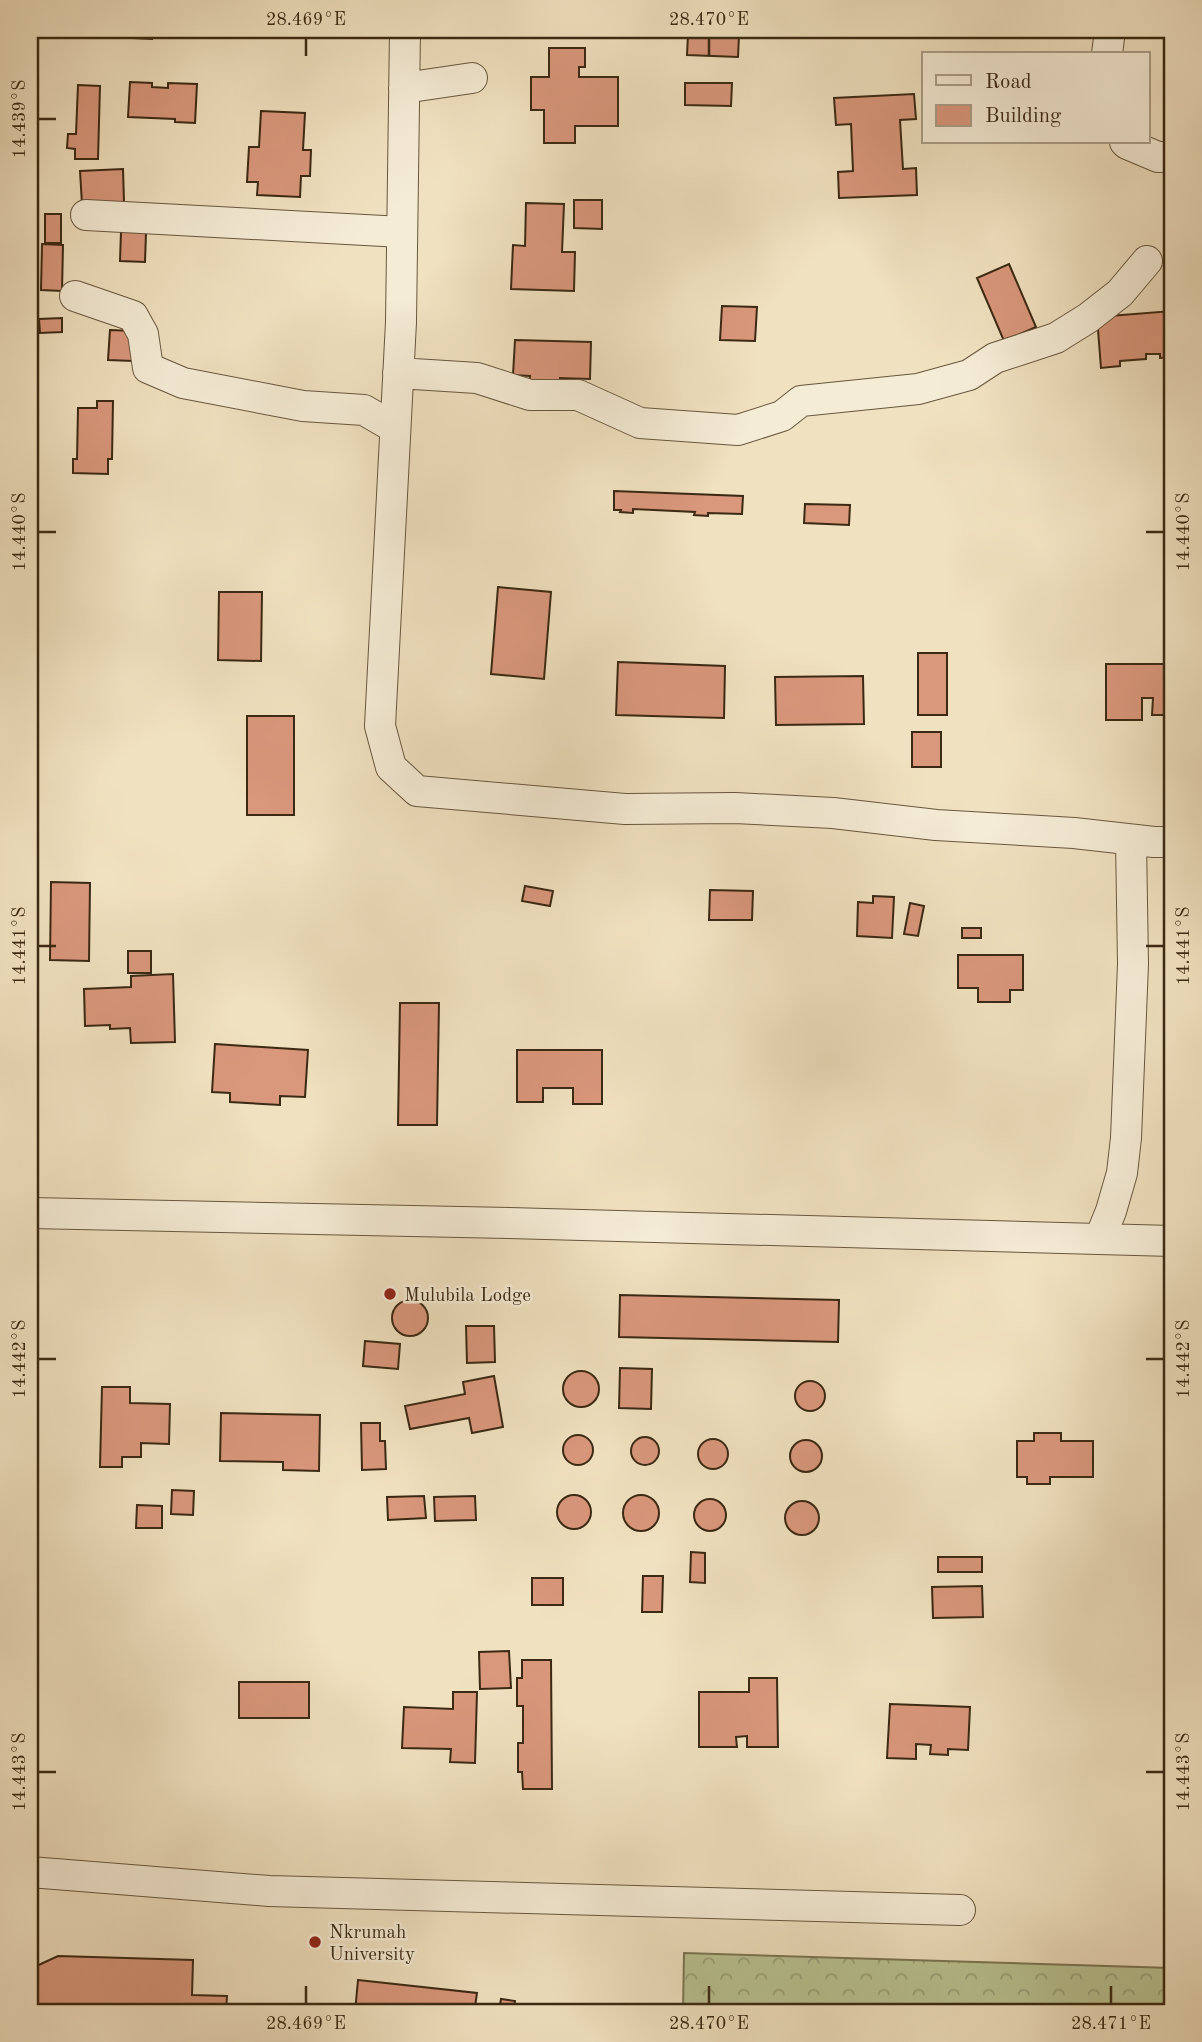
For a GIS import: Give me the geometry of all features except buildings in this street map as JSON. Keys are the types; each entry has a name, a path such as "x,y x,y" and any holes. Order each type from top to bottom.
{"street":[{"path":"405,30 398,373 380,726 391,767 417,791 625,809 735,808 834,813 936,825 1172,842"},
{"path":"1107,52 1110,30"},
{"path":"404,88 472,78"},
{"path":"1126,144 1158,157 1172,157"},
{"path":"86,215 402,232"},
{"path":"398,373 477,378 530,394 578,394 640,423 738,430 782,416 801,401 918,389 969,375 995,358 1056,338 1088,318 1120,293 1147,261"},
{"path":"75,296 133,316 143,334 148,368 183,383 303,406 364,410 395,428"},
{"path":"1100,1238 1122,1173 1126,1138 1133,964 1131,840"},
{"path":"30,1213 1172,1241"},
{"path":"30,1872 269,1891 960,1910"}],"green space":[{"path":"684,1953 1172,1968 1172,2012 683,2012"}],"place":[{"name":"Mulubila Lodge","path":"390,1294"},
{"name":"Nkrumah University","path":"315,1942"}]}
